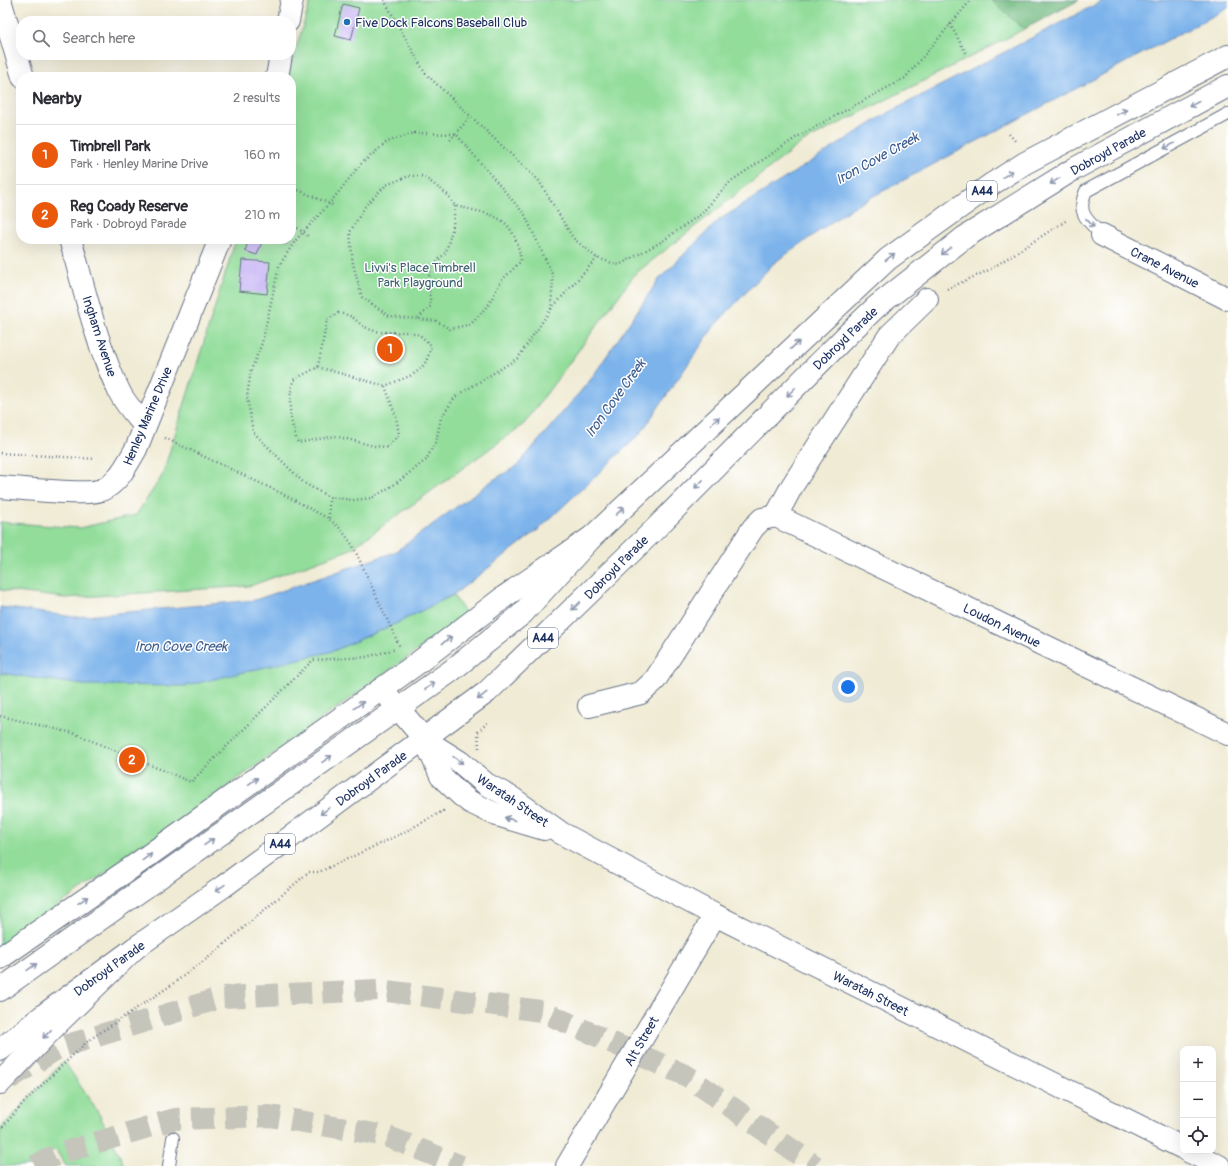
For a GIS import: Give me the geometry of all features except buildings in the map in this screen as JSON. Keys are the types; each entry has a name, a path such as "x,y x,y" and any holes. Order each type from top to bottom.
{"main road":[{"path":"0,0 16,56"},
{"path":"289,16 292,0"},
{"name":"A44","path":"0,958 138,863 382,688 504,597 592,537 888,259 992,184 1024,163 1228,56"},
{"path":"17,60 21,72"},
{"path":"278,72 280,60"},
{"name":"Dobroyd Parade","path":"0,1050 45,1014 425,740 487,692 622,562 876,307 965,237 1074,169 1228,86"},
{"name":"Crane Avenue","path":"1102,235 1228,299"},
{"name":"Ingham Avenue","path":"71,244 104,354 120,394 144,425"},
{"name":"Henley Marine Drive","path":"0,487 81,492 103,490 122,474 136,449 144,425 218,244"},
{"path":"589,706 641,693 655,680 753,528 762,519 776,516 792,486 889,336 926,298"},
{"name":"Loudon Avenue","path":"776,516 1228,734"},
{"path":"0,990 451,672 522,614 592,537"},
{"name":"Waratah Street","path":"382,688 425,740 441,776 470,802 497,814 561,834 715,915 1180,1147"},
{"name":"Alt Street","path":"567,1166 715,915"},
{"path":"0,1083 56,1025 135,948"},
{"path":"1194,1154 1219,1166"}],"lane":[{"name":"Dobroyd Parade","path":"1082,211 1081,201 1086,191 1094,185 1228,114"},
{"path":"1082,211 1086,220 1102,235"},
{"path":"169,1166 173,1138"}],"path":[{"path":"384,0 426,73 470,117 539,181 573,238 597,258 619,265 660,242 700,214 731,181 790,142 905,78 971,0"},
{"path":"950,24 966,53"},
{"path":"450,140 470,117"},
{"path":"296,240 329,204 361,164 388,142 414,133 456,134 525,215 554,276 551,309"},
{"path":"418,318 431,306 428,282 431,268 446,252 453,226 455,206 448,194 423,176 409,176 386,185 366,205 350,232 353,264 362,297 389,316 436,320 450,329 471,324 489,304 501,281 521,261 518,244 508,224 491,214 455,206"},
{"path":"296,189 335,206"},
{"path":"926,298 989,270 1082,211"},
{"path":"296,227 308,236"},
{"path":"293,244 279,266 262,343 251,370 247,397 253,432 304,483 329,497 353,500 372,498 395,484 426,460 436,441 441,418 455,398 518,358 551,309 597,258"},
{"path":"318,366 326,320 338,313 352,315 366,328 384,333 408,332 419,335 431,345 428,358 421,370 385,386 318,366 293,380 290,392 290,423 298,443 335,436 374,446 388,447 399,435 396,416 385,386"},
{"path":"0,716 73,733 191,782 313,660 366,657 400,648 353,546 341,529 329,519 281,493 162,436 144,425"},
{"path":"0,453 95,459"},
{"path":"329,497 329,519"},
{"path":"0,1130 24,1102 89,1040 167,988 209,957 309,872 319,872 399,835 443,811 438,806"}],"green space":[{"name":"Livvi's Place Timbrell Park Playground","path":"311,0 1079,0 801,143 635,274 524,424 351,549 250,586 65,598 0,590 0,522 80,528 136,515 162,476 234,244 296,244 296,72 289,72 292,60 296,60 296,48"},
{"path":"991,0 1079,0 1024,29"},
{"path":"453,595 467,615 137,851 0,946 0,673 84,685 333,651 395,624"},
{"path":"64,1061 99,1114 125,1166 66,1166 55,1149 30,1166 0,1166 0,1129"}],"water":[{"name":"Iron Cove Creek","path":"1104,0 1228,0 1228,8 853,207 774,263 715,325 640,434 538,530 453,595 395,624 333,651 185,686 84,685 0,673 0,607 75,617 255,600 395,552 493,480 517,466 591,379 659,279 719,220 886,114"}],"tunnel":[{"path":"9,1079 58,1048 223,997 379,990 541,1011 687,1076 815,1166"},
{"path":"35,1166 58,1154 175,1119 270,1116 386,1136 461,1166"}],"place":[{"name":"Five Dock Falcons Baseball Club","path":"347,22"},
{"name":"Timbrell Park","path":"390,349"},
{"name":"Reg Coady Reserve","path":"132,760"}]}
